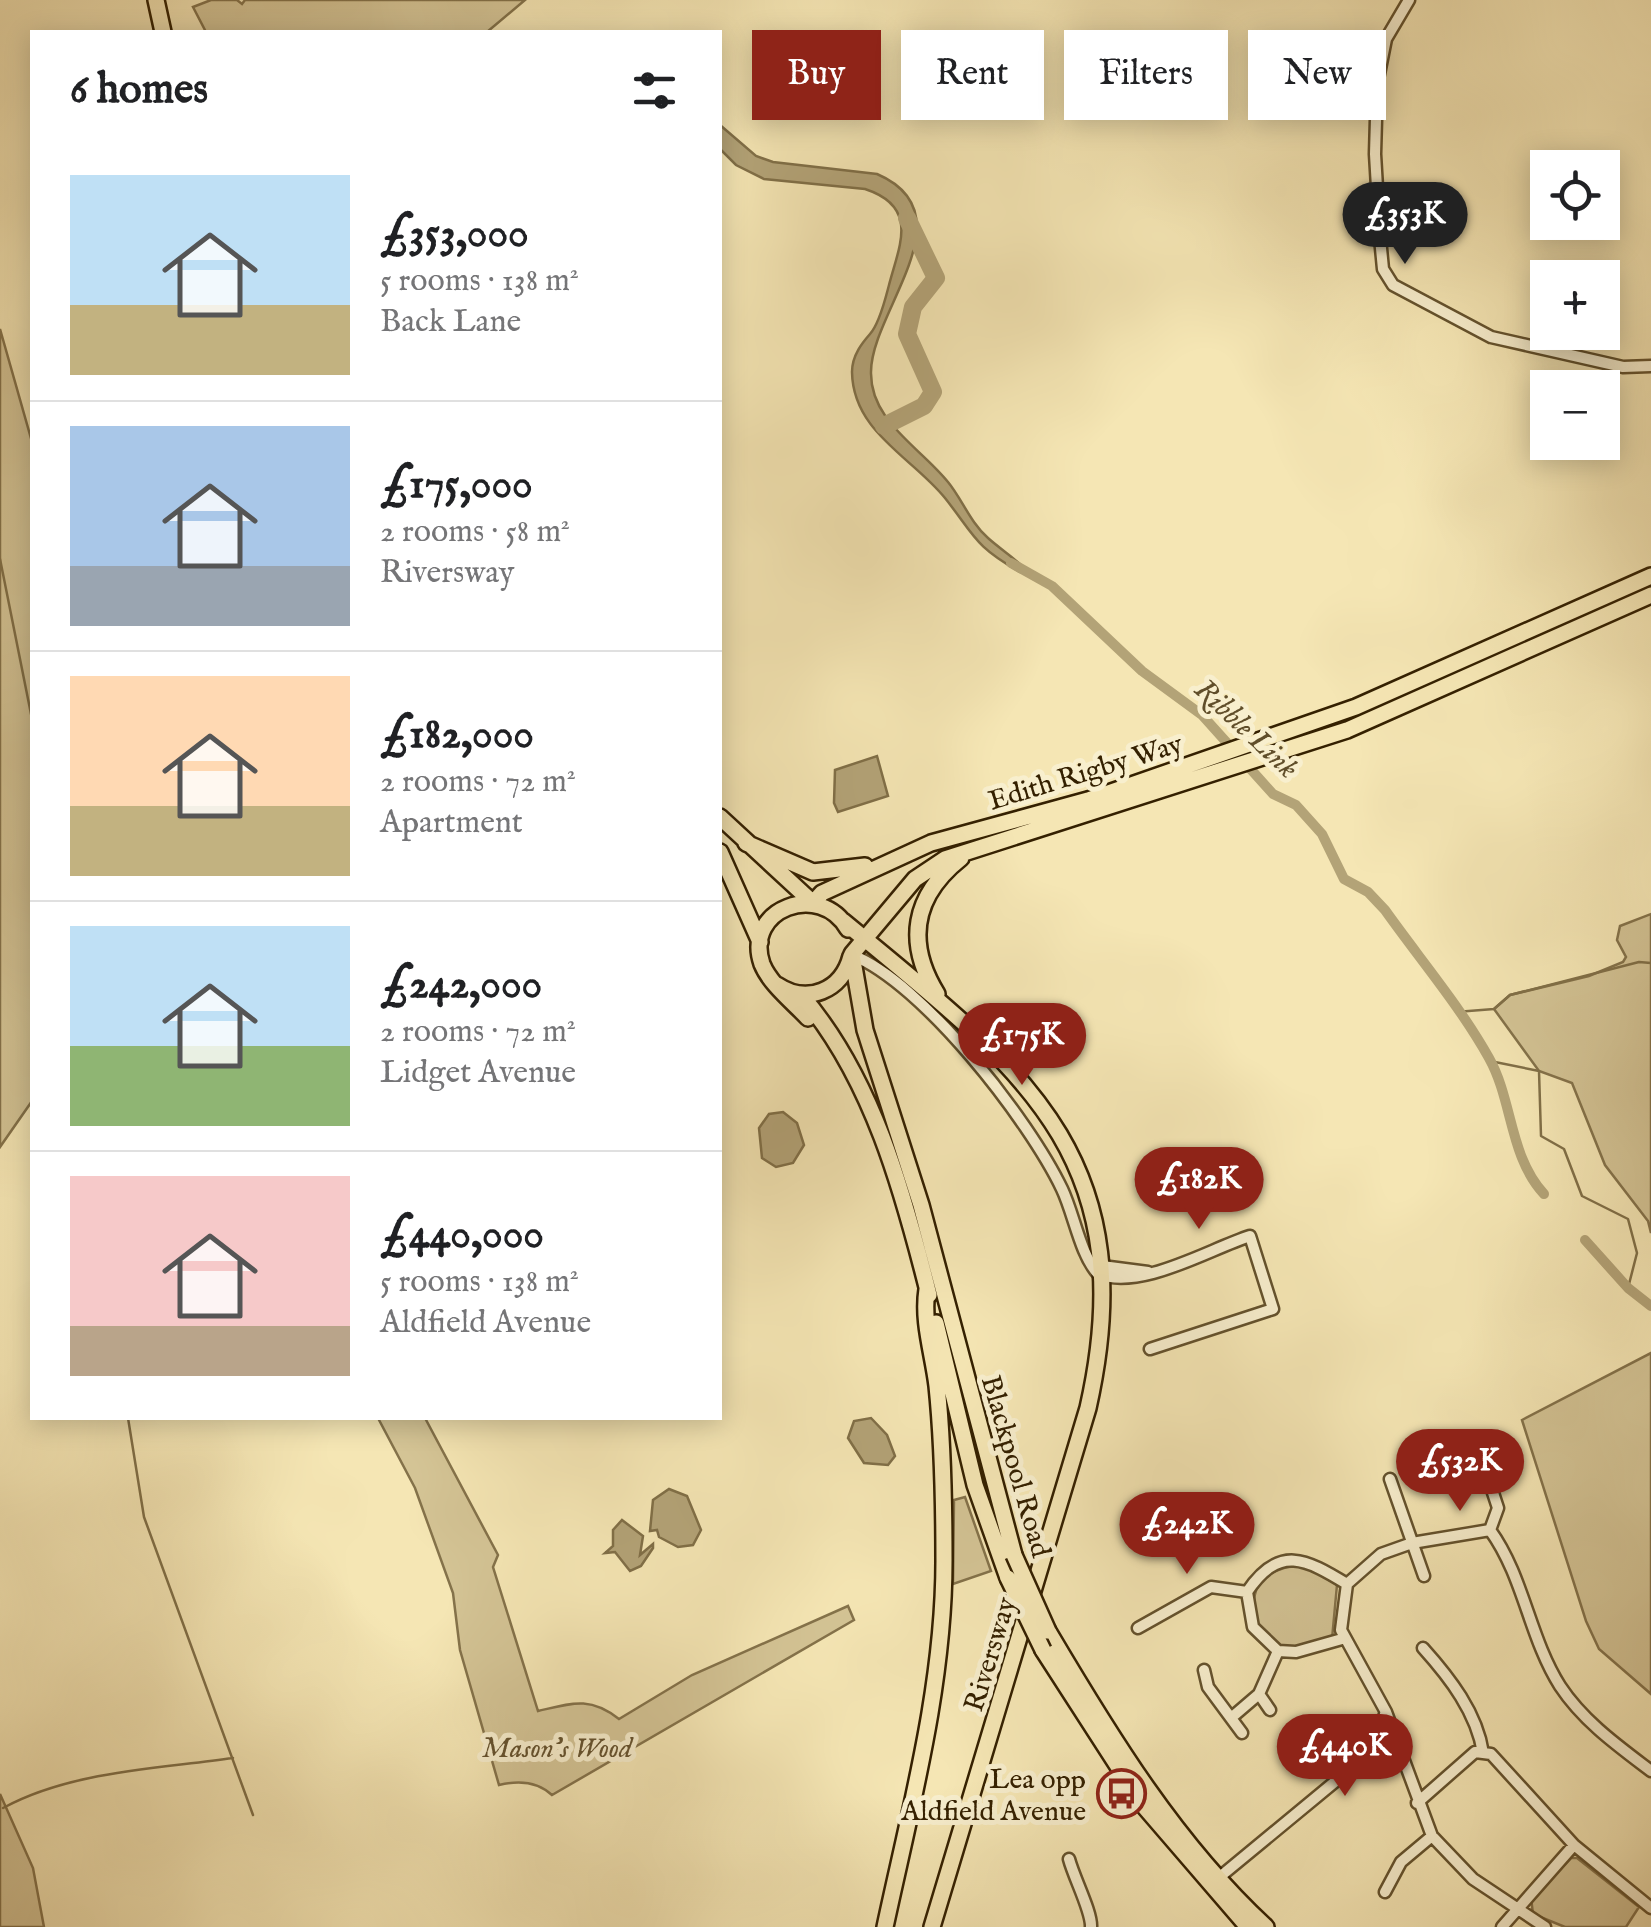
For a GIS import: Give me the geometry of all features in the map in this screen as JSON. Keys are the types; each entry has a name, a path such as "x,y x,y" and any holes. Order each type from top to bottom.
{"highway":[{"path":"157,6 165,30"},
{"name":"Edith Rigby Way","path":"852,955 925,869 976,846 1339,714 1651,576"},
{"name":"Edith Rigby Way","path":"812,902 822,893 894,858 995,824 1092,806 1347,730 1651,595"},
{"path":"722,819 812,902 843,921 852,955 834,985 800,994 777,985"},
{"path":"746,843 813,872 848,870 894,858"},
{"path":"950,1012 925,972 916,926 934,884 976,846"},
{"path":"722,856 760,942 763,965 825,1038 860,1088"},
{"path":"760,942 766,924 778,911 812,902"},
{"name":"Riversway","path":"843,921 1023,1080 1058,1128 1088,1195 1102,1271 1102,1322 1088,1408 932,1927"},
{"name":"Blackpool Road","path":"852,955 869,1044 921,1205 1014,1555 1048,1631 1111,1736 1213,1882 1266,1927"},
{"name":"Blackpool Road","path":"800,994 832,1034 860,1088 888,1158 927,1289 976,1485 1008,1578 1043,1650 1102,1747 1248,1927"},
{"name":"Riversway","path":"885,1927 928,1728 943,1625 943,1482 936,1386 924,1309 927,1289"}],"street":[{"path":"1409,0 1386,39 1378,84 1375,154 1380,238 1383,269 1393,285 1491,338 1623,367 1651,366"},
{"name":"Riversway","path":"852,955 875,966 942,1028 1020,1118 1061,1186 1093,1268 1102,1271"},
{"path":"855,982 875,966"},
{"path":"1102,1271 1132,1278 1250,1236 1273,1309 1150,1349"},
{"path":"1477,1444 1498,1508 1490,1530"},
{"path":"1390,1479 1424,1576"},
{"path":"1490,1530 1412,1543 1380,1554 1347,1584 1341,1613 1342,1639 1386,1712 1432,1836 1474,1879 1545,1927"},
{"path":"1490,1530 1510,1557 1538,1640 1560,1686 1600,1732 1651,1771"},
{"path":"1342,1639 1296,1652 1278,1651 1252,1627 1248,1592 1264,1570 1287,1560 1312,1564 1347,1584"},
{"path":"1138,1628 1211,1587 1248,1592"},
{"path":"1424,1648 1448,1677 1480,1731 1483,1753"},
{"path":"1231,1718 1259,1694 1278,1651"},
{"path":"1204,1670 1208,1687 1242,1733"},
{"path":"1259,1694 1270,1710"},
{"path":"1377,1748 1386,1712"},
{"path":"1213,1882 1377,1748 1398,1744"},
{"path":"1418,1803 1475,1752 1491,1754 1574,1845 1651,1908"},
{"path":"1385,1892 1401,1862 1432,1836"},
{"path":"1502,1927 1574,1845"},
{"path":"1069,1859 1078,1894 1092,1914 1091,1927"}],"green space":[{"path":"211,0 237,0 242,4 245,0 525,0 489,30 205,30 193,7"},
{"path":"0,329 30,435 30,1104 0,1147"},
{"path":"1651,914 1651,1233 1648,1221 1605,1165 1572,1083 1539,1071 1494,1009 1510,995 1589,976 1623,962 1626,957 1617,940 1620,926"},
{"path":"1651,1353 1651,1694 1599,1649 1586,1621 1522,1420"},
{"name":"Mason's Wood","path":"379,1420 426,1420 498,1555 493,1567 538,1711 590,1704 619,1719 692,1675 848,1606 854,1620 552,1795 527,1783 499,1785 460,1650 453,1593 415,1488"},
{"path":"965,1497 991,1571 953,1584 954,1500"},
{"path":"1304,1564 1337,1585 1332,1639 1284,1648 1270,1641 1260,1629 1255,1616 1255,1593 1272,1573"},
{"path":"0,1794 33,1868 44,1927 0,1927"},
{"path":"1571,1858 1577,1858 1639,1907 1626,1927 1565,1927 1533,1914 1531,1898"}],"shaded area":[{"path":"722,127 756,156 773,162 877,174 903,191 915,213 916,238 875,348 873,389 888,419 948,482 982,532 1023,567 1020,572 984,547 932,483 886,442 862,411 855,393 854,360 880,317 900,242 899,217 893,206 865,189 764,179 736,165 722,151"},
{"path":"877,756 888,796 838,812 834,803 835,770"},
{"path":"783,1112 797,1123 804,1145 793,1163 776,1167 762,1158 759,1128 769,1114"},
{"path":"871,1418 887,1435 895,1456 888,1465 864,1463 848,1438 854,1421"},
{"path":"669,1489 687,1496 701,1530 693,1545 678,1547 659,1537 657,1530 650,1531 653,1500"},
{"path":"622,1520 643,1536 640,1555 653,1544 641,1566 630,1571 615,1552 605,1553 613,1546 613,1530"}],"waterway":[{"path":"884,426 924,406 933,392 907,334 913,307 936,278 907,218"},
{"path":"0,559 30,709"},
{"name":"Ribble Link","path":"1011,563 1052,586 1142,671 1202,715 1273,794 1296,805 1322,834 1344,879 1368,892 1385,910 1478,1039 1497,1075 1524,1163 1544,1194"},
{"path":"1456,1012 1494,1009 1510,995 1639,962 1651,963"},
{"path":"1490,1061 1539,1071 1541,1136 1564,1149 1582,1196 1628,1219 1637,1253 1628,1288"},
{"name":"Ribble Link","path":"1585,1240 1628,1288 1651,1306"},
{"path":"128,1420 144,1517 253,1815"},
{"path":"3,1808 86,1779 233,1758"}],"place":[{"name":"Lea opp Aldfield Avenue","path":"1121,1794"}]}
